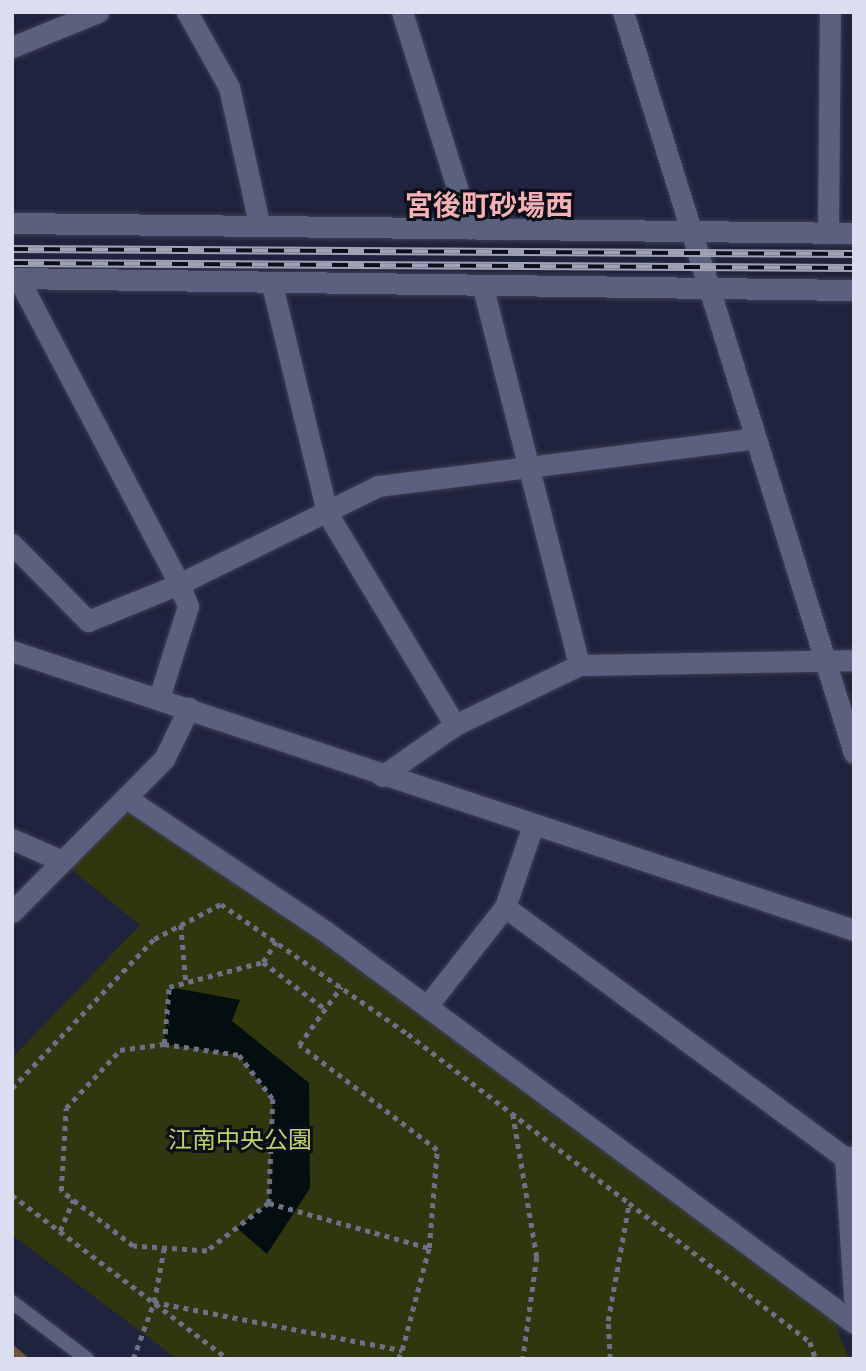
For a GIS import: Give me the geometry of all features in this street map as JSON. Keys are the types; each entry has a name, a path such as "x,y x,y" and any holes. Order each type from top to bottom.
{"street":[{"path":"12,47 98,12"},
{"path":"187,12 229,87 259,225"},
{"path":"402,12 470,229"},
{"path":"623,12 712,289 752,439 827,659 854,753"},
{"path":"828,232 830,12"},
{"path":"13,221 694,233 854,233"},
{"path":"159,698 188,606 179,584 15,278 272,285 854,290"},
{"path":"272,285 327,513 455,725"},
{"path":"483,288 579,665"},
{"path":"12,544 88,621 179,584 378,486 752,439"},
{"path":"16,657 159,698 382,776 854,930"},
{"path":"382,776 455,725 579,665 854,660"},
{"path":"12,912 60,860 128,799 164,759 189,708"},
{"path":"128,799 427,1006 854,1323"},
{"path":"427,1006 505,907 533,825"},
{"path":"12,839 60,860"},
{"path":"505,907 849,1157 854,1298"}],"lane":[{"path":"12,1302 87,1359"}],"path":[{"path":"12,1088 154,939 221,904 341,987 513,1114 810,1342 816,1359"},
{"path":"181,925 186,982"},
{"path":"164,1044 169,987 263,962 276,942"},
{"path":"263,962 325,1009"},
{"path":"341,987 299,1045 436,1150 429,1248 398,1359"},
{"path":"164,1044 239,1055 272,1099 269,1203 207,1251 132,1246 61,1191 66,1108 120,1050 164,1044"},
{"path":"513,1114 537,1257 523,1359"},
{"path":"12,1195 229,1359"},
{"path":"60,1231 73,1200"},
{"path":"269,1203 429,1248"},
{"path":"610,1359 608,1321 629,1203"},
{"path":"133,1359 154,1302 164,1248"},
{"path":"154,1302 402,1350"}],"green space":[{"name":"江南中央公園","path":"128,799 834,1321 849,1359 177,1359 12,1235 12,1058 140,925 60,860"}],"shaded area":[{"path":"169,987 240,1000 232,1021 309,1083 310,1188 267,1254 237,1228 269,1203 273,1099 239,1055 164,1044"}],"building":[{"path":"12,1344 30,1359 12,1359"}],"railway":[{"path":"12,249 854,254"},
{"path":"12,263 854,268"}],"district":[{"name":"宮後町砂場西","path":"489,208"}]}
